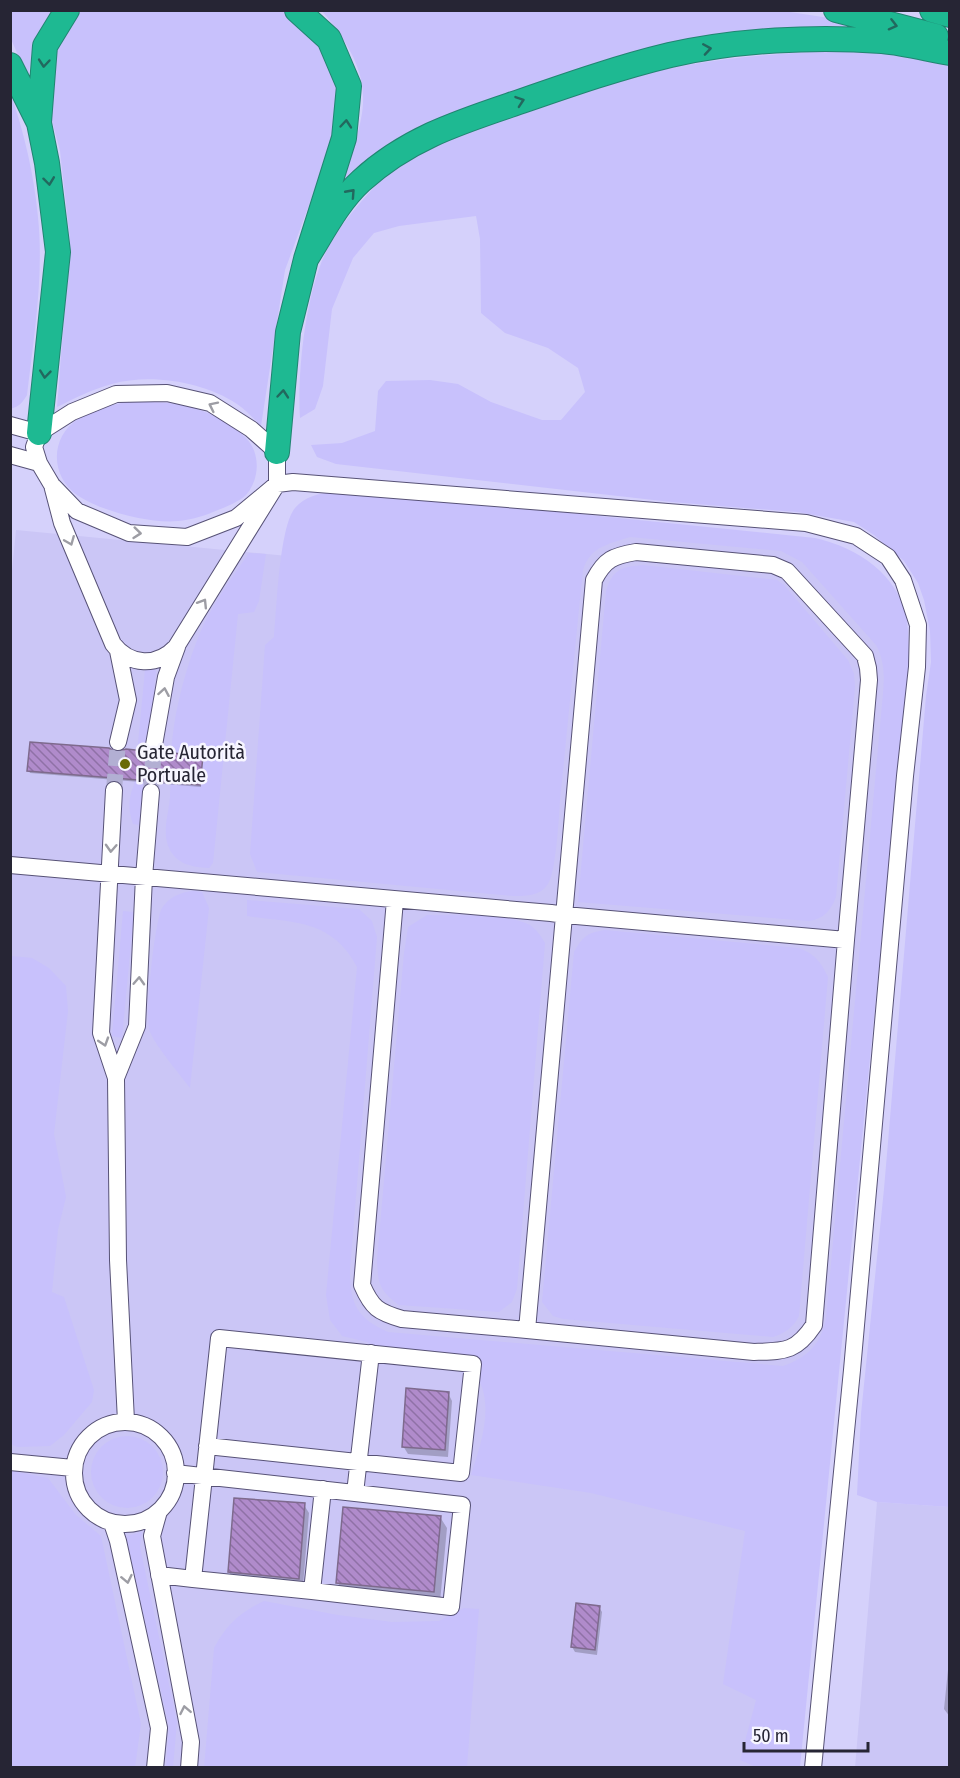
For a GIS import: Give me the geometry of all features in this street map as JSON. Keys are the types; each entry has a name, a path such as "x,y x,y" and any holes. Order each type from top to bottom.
{"highway":[{"path":"39,123 45,46 67,10"},
{"path":"277,452 288,332 306,259 344,138 349,86 329,39 297,10"},
{"path":"836,10 950,39"},
{"path":"932,10 950,15"},
{"path":"306,259 341,204 361,181 421,138 611,70 672,55 729,46 806,39 884,41 950,53"},
{"path":"10,65 39,123 47,163 58,252 39,433"}],"street":[{"path":"118,651 130,659 142,662 152,662 170,653 277,484 277,452 251,429 210,403 167,393 116,394 72,412 39,433 34,447 39,463 52,485 77,511 129,533 188,537 236,518 277,484 293,482 806,523 856,536 888,557 903,580 918,625 917,667 813,1767"},
{"path":"10,425 39,433"},
{"path":"10,455 39,463"},
{"path":"52,485 63,523 109,636 118,651 128,700 118,742"},
{"path":"395,900 362,1285 369,1302 382,1313 402,1319 754,1352 782,1351 796,1347 814,1325 818,1286 869,680 865,656 787,571 773,565 636,552 620,555 600,567 594,580 527,1330"},
{"path":"154,745 166,677 179,640"},
{"path":"114,790 101,1033 116,1078 118,1260 126,1421"},
{"path":"116,1078 136,1026 151,792"},
{"path":"10,865 846,940"},
{"path":"193,1579 207,1446 219,1338 473,1364 461,1473 207,1446"},
{"path":"355,1493 371,1353"},
{"path":"126,1421 143,1424 158,1433 169,1447 176,1473 176,1481 170,1497 159,1511 145,1520 128,1524 112,1523 98,1517 87,1508 78,1496 73,1468 77,1453 84,1441 95,1431 108,1424 126,1421"},
{"path":"10,1462 73,1468"},
{"path":"159,1575 451,1607 462,1505 176,1473"},
{"path":"312,1591 323,1489"},
{"path":"159,1511 152,1536 191,1742 189,1767"},
{"path":"112,1523 118,1541 159,1728 155,1767"}],"shaded area":[{"path":"83,10 285,11 317,39 340,83 339,124 285,270 261,426 240,406 224,396 193,385 160,380 143,379 112,384 57,407 70,241 60,151 51,117 51,61 76,15"},
{"path":"777,10 862,23 866,29 631,54 540,82 419,126 391,144 336,193 355,141 363,99 361,79 354,59 341,36 322,11"},
{"path":"10,11 55,11 37,43 28,78 11,39"},
{"path":"834,51 903,54 949,61 949,1507 877,1502 857,1495 861,1414 884,1189 926,696 931,662 930,631 918,583 904,561 874,535 854,522 797,512 671,502 336,464 317,457 311,445 342,443 375,431 378,391 386,381 430,380 458,384 491,402 542,420 561,420 585,392 578,368 548,348 505,333 481,313 480,239 476,216 399,226 374,233 353,258 332,309 323,386 315,409 300,418 300,377 305,330 314,284 321,263 333,239 347,219 375,186 399,165 419,153 469,132 596,88 642,75 724,60"},
{"path":"10,92 24,138 34,185 40,261 27,395 20,404 10,409"},
{"path":"126,402 160,402 194,408 234,428 245,437 254,450 257,466 251,489 233,504 193,518 167,521 140,518 112,511 77,495 68,487 58,467 58,446 62,436 78,419 101,408"},
{"path":"333,492 402,496 815,538 861,556 886,577 903,604 908,626 909,663 800,1767 756,1767 740,1760 756,1700 723,1684 745,1531 591,1493 471,1475 484,1429 485,1405 480,1382 469,1367 374,1348 367,1342 342,1336 330,1320 326,1295 357,967 347,951 324,932 296,923 247,916 247,900 359,909 372,921 377,937 350,1271 350,1283 357,1309 369,1321 388,1332 783,1366 792,1363 817,1343 826,1319 883,697 884,679 880,653 876,645 802,562 781,551 630,537 614,542 595,551 583,570 558,830 551,875 546,887 538,893 513,896 257,872 250,854 265,645 274,637 285,533 290,518 299,504 312,496"},
{"path":"409,504 801,542 902,664 793,1767 11,1768 10,591 16,530 339,561"},
{"path":"249,553 266,554 259,601 254,612 238,614 213,863 209,868 197,867 177,859 167,844 166,837 176,712 191,656 201,631 219,596"},
{"path":"643,565 777,580 784,585 848,660 854,674 855,687 836,897 823,916 809,921 578,902 606,591 619,570"},
{"path":"149,667 154,668 156,672 139,825 133,824 129,804 134,785 145,670"},
{"path":"193,891 202,892 209,908 190,1088 153,1038 150,1032 148,1009 154,949 162,908 176,896"},
{"path":"123,911 134,912 122,1038 112,1036"},
{"path":"427,915 465,915 521,921 530,925 545,943 517,1289 512,1302 499,1312 399,1305 387,1295 378,1275 377,1260 404,953 408,927"},
{"path":"605,930 798,948 816,959 828,977 799,1316 785,1332 773,1337 563,1319 553,1316 542,1302 574,952 586,936"},
{"path":"11,956 32,958 49,968 66,986 68,1011 54,1134 66,1197 58,1230 52,1292 64,1297 94,1390 92,1402 64,1435 50,1446 17,1447 11,1444"},
{"path":"127,1436 147,1442 157,1452 163,1472 157,1492 147,1502 127,1508 107,1502 97,1492 91,1472 97,1452 107,1442"},
{"path":"11,1471 48,1478 76,1515 101,1536 141,1724 135,1767 11,1767"},
{"path":"877,1502 949,1507 949,1767 855,1768"},
{"path":"142,1532 140,1547 177,1722 173,1767 166,1767 169,1726 126,1536"},
{"path":"264,1601 338,1615 392,1622 439,1621 464,1608 479,1609 467,1767 204,1768 214,1648 234,1620"}],"building":[{"name":"Gate Autorità Portuale","path":"30,742 109,748 116,752 126,749 145,751 153,755 162,752 203,756 200,785 27,771"},
{"path":"406,1388 449,1392 445,1450 402,1447"},
{"path":"234,1498 305,1503 299,1579 228,1572"},
{"path":"343,1507 441,1516 434,1592 336,1583"},
{"path":"576,1603 600,1606 595,1650 571,1647"}],"tunnel":[{"path":"114,790 118,742"},
{"path":"151,792 154,745"}],"place":[{"name":"Gate Autorità Portuale","path":"125,764"}]}
